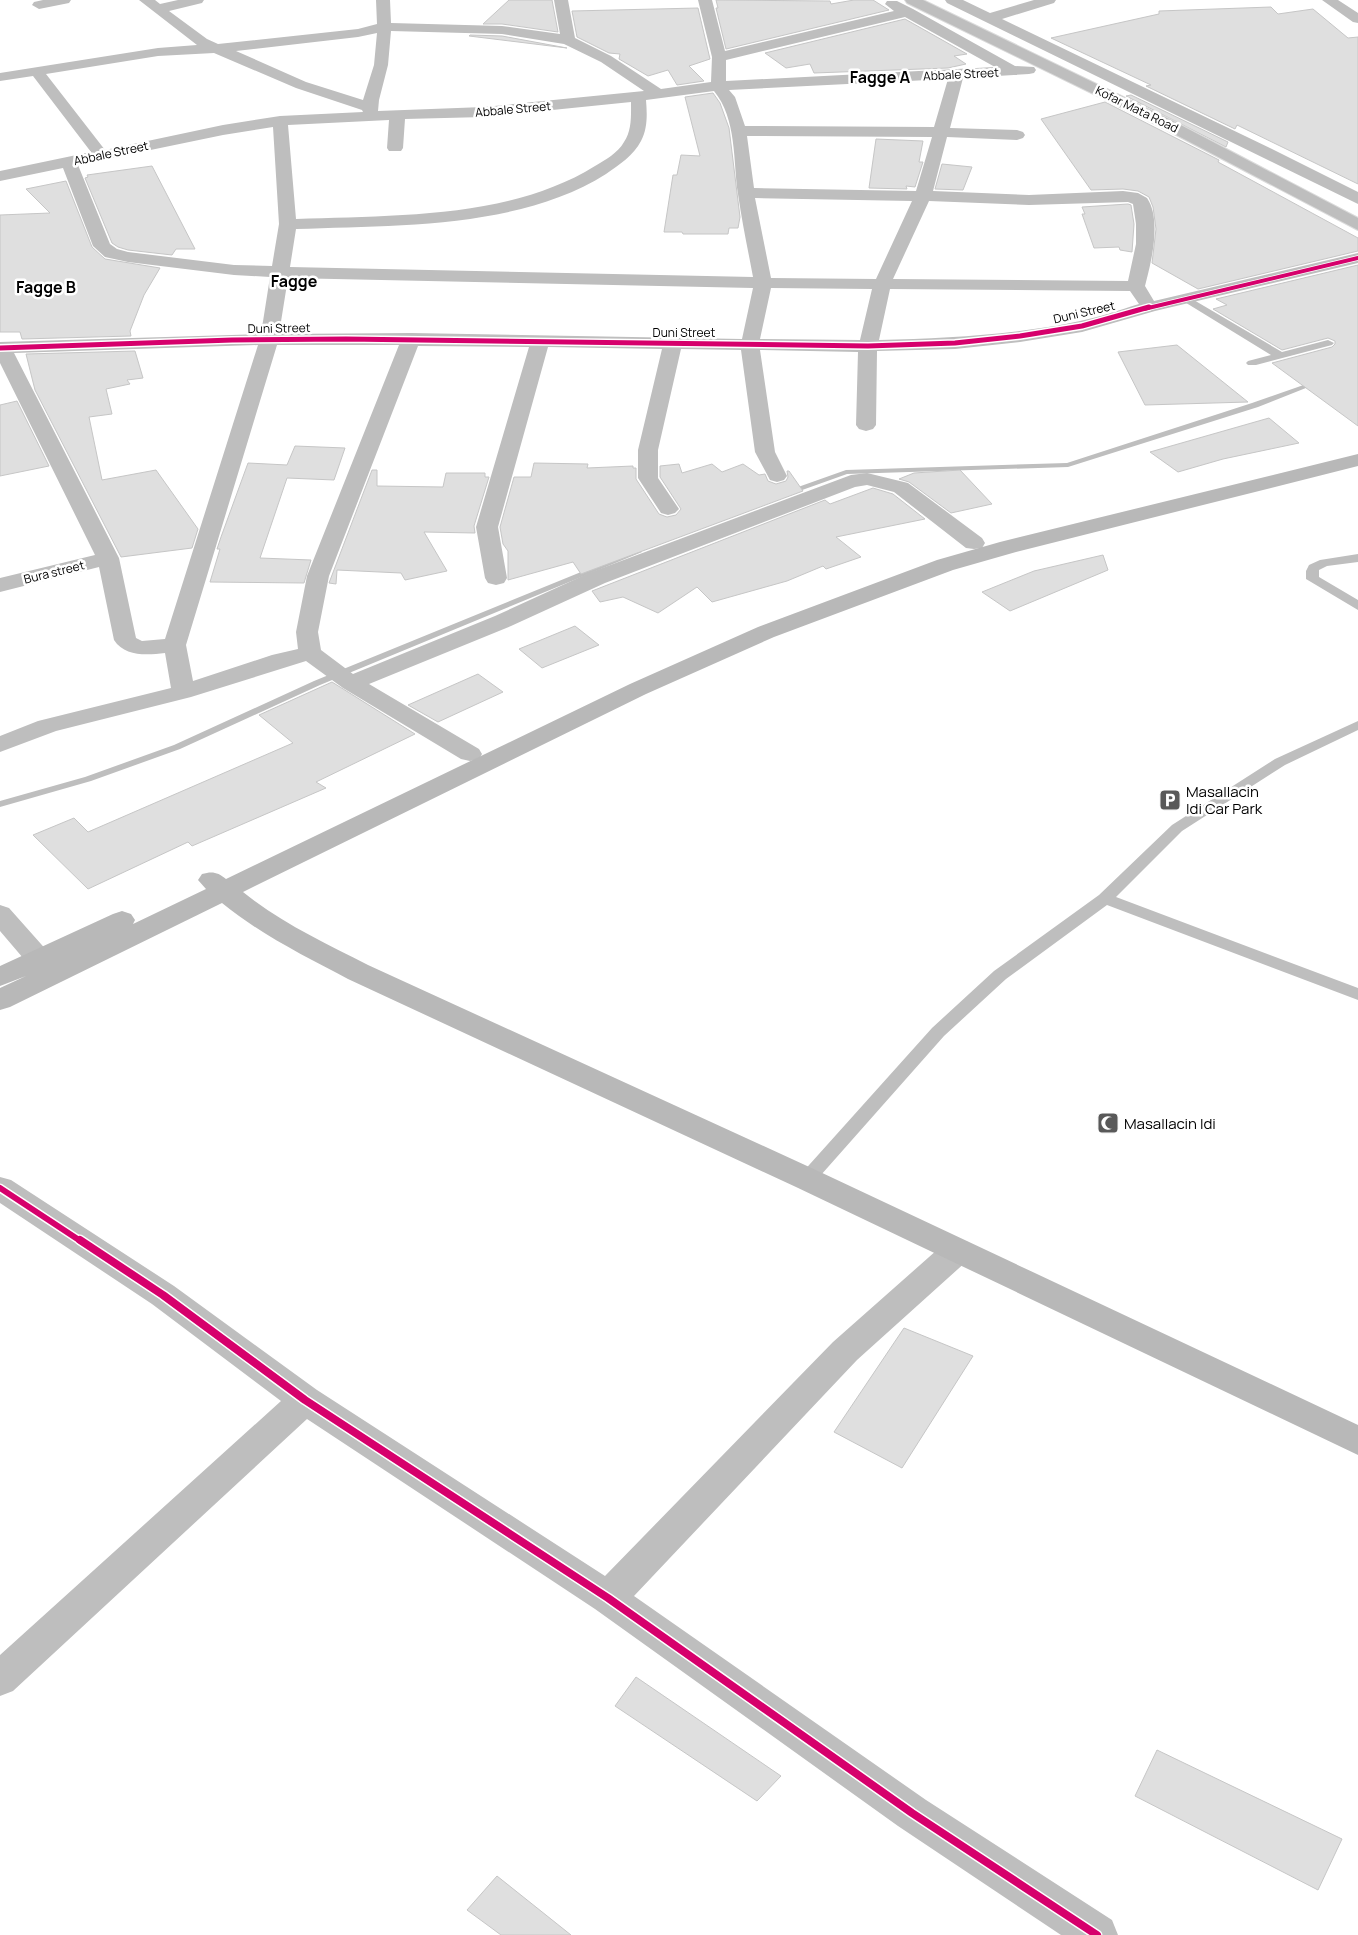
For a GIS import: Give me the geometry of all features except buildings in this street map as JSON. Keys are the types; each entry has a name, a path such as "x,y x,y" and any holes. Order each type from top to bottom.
{"main road":[{"path":"0,1000 470,754 629,678 772,614 898,567 974,543 1358,446"},
{"path":"0,977 217,885 717,652 830,606 945,565 1358,460"},
{"path":"217,885 249,911 292,938 358,972 807,1178 1358,1441"}],"street":[{"path":"40,5 64,0"},
{"path":"152,5 197,0"},
{"path":"152,5 195,38 301,84 370,111 379,74 385,27 383,0"},
{"path":"561,0 568,40"},
{"path":"705,0 719,57 718,86 727,97 739,131 746,193 763,283 750,344 765,452 777,476"},
{"path":"884,0 910,6 1013,71"},
{"name":"Kofar Mata Road","path":"935,0 1070,66 1254,151 1358,207"},
{"path":"958,3 984,0"},
{"path":"989,18 1049,0"},
{"path":"1329,0 1358,19"},
{"path":"958,3 1257,147 1358,199"},
{"path":"719,57 910,6"},
{"name":"Kofar Mata Road","path":"910,6 1167,124 1358,225"},
{"path":"0,77 158,52 248,46 349,34 385,27 475,28 568,40 606,59 658,93"},
{"name":"Abbale Street","path":"0,176 224,130 280,121 370,111 397,115 484,112 718,86 1029,70"},
{"path":"37,72 101,155"},
{"path":"866,425 868,346 882,284 923,196 942,132 956,74"},
{"path":"288,224 456,214 515,204 561,192 596,176 625,152 635,138 640,120 638,96"},
{"path":"395,148 397,115"},
{"path":"183,692 175,644 269,340 288,224 280,121"},
{"path":"739,131 942,132 1017,135"},
{"path":"69,162 102,246 110,253 128,257 234,270 763,283 1136,286"},
{"path":"746,193 1029,200 1123,196 1136,198 1141,202 1146,221 1145,251 1136,286 1150,307"},
{"name":"Duni Street","path":"1,348 269,340 411,339 868,346 955,343 1020,336 1082,326 1150,307 1358,258"},
{"path":"411,339 318,576 307,632 310,653 351,683 470,754"},
{"path":"496,578 487,527 540,342"},
{"path":"668,509 648,478 648,450 673,343"},
{"path":"1,348 108,558 125,640 130,645 138,648 175,644"},
{"path":"351,683 503,621 598,578 850,481 866,479 901,488 974,543"},
{"name":"Bura street","path":"0,585 108,558"},
{"path":"0,745 47,726 183,692 280,660 310,653"},
{"path":"0,914 39,959"},
{"path":"0,1188 163,1295 305,1400 608,1598 912,1813 1097,1935"},
{"path":"608,1598 845,1351 958,1251"},
{"path":"0,1679 305,1400"}],"lane":[{"path":"1186,299 1280,355"},
{"path":"1252,364 1328,342"},
{"path":"1358,558 1320,563 1312,571 1313,579 1358,606"},
{"path":"807,1178 938,1032 1000,975 1105,899 1177,828 1280,762 1358,725"},
{"path":"1105,899 1358,994"}],"waterway":[{"path":"788,492 846,472 1068,465 1255,405 1317,382"},
{"path":"0,804 88,779 177,747 317,683 638,552"}],"cycle path":[{"path":"0,348 232,340 346,339 868,346 955,343 1020,336 1082,326 1150,307 1358,258"},
{"path":"0,1188 163,1295 305,1400 608,1598 912,1813 1097,1935"}],"place":[{"name":"Masallacin Idi Car Park","path":"1170,800"},
{"name":"Masallacin Idi","path":"1108,1123"}],"district":[{"name":"Fagge A","path":"880,77"},
{"name":"Fagge","path":"294,281"},
{"name":"Fagge B","path":"46,287"}]}
